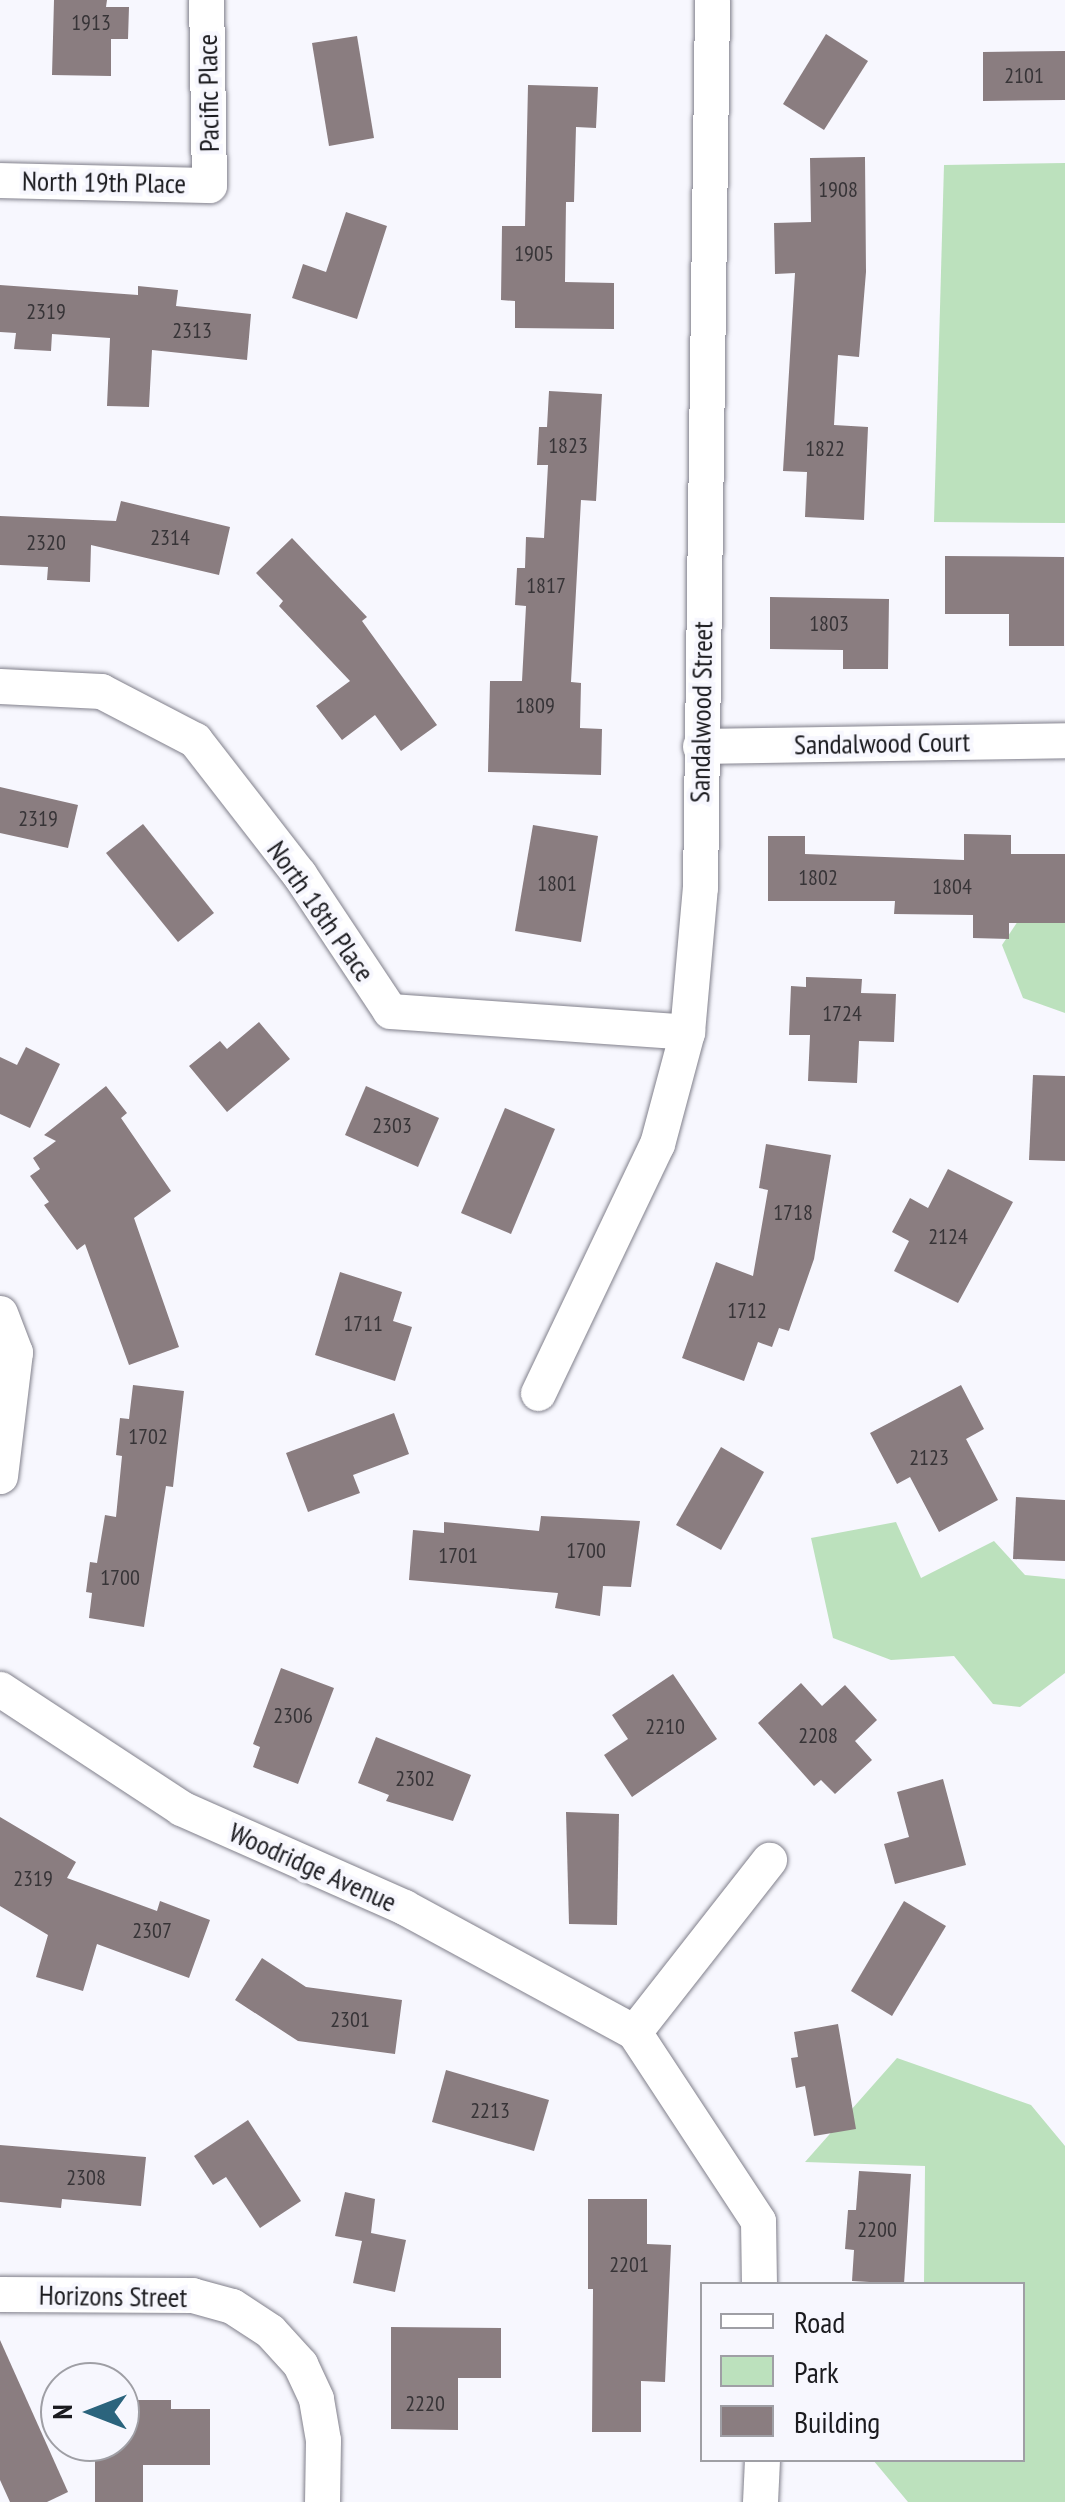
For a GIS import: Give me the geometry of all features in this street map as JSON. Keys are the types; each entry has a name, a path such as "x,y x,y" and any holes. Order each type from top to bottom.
{"street":[{"name":"Pacific Place","path":"206,0 209,185"},
{"name":"Sandalwood Street","path":"538,1393 657,1144 687,1032 700,886 712,0"},
{"name":"North 19th Place","path":"0,180 209,185"},
{"name":"North 18th Place","path":"0,686 101,691 195,740 299,874 390,1011 687,1032"},
{"name":"Sandalwood Court","path":"700,746 1065,740"},
{"path":"0,1313 15,1352 0,1476"},
{"name":"Woodridge Avenue","path":"0,1689 181,1808 404,1907 634,2032 758,2221 760,2282"},
{"path":"634,2032 769,1860"},
{"name":"Horizons Street","path":"0,2294 192,2295 232,2306 270,2331 300,2364 316,2399 322,2440 322,2502"},
{"path":"760,2502 762,2462"}],"green space":[{"path":"1065,163 1065,523 934,522 944,165"},
{"path":"1024,912 1065,922 1065,1013 1023,998 1002,945"},
{"path":"896,1522 921,1578 994,1541 1025,1575 1065,1579 1065,1673 1020,1707 993,1704 954,1656 891,1660 833,1638 811,1538"},
{"path":"897,2058 1031,2105 1065,2146 1065,2502 908,2502 875,2462 1025,2462 1025,2282 924,2282 925,2166 805,2162"}],"building":[{"path":"54,0 107,0 106,7 129,7 128,39 111,39 111,76 52,75"},
{"path":"826,34 868,61 824,130 783,104"},
{"path":"357,36 374,138 329,146 312,43"},
{"path":"1065,51 1065,100 983,101 983,52"},
{"path":"528,85 598,87 596,128 576,127 574,202 566,202 565,282 614,283 614,329 515,328 515,301 501,300 502,226 525,226"},
{"path":"865,157 866,272 859,357 838,355 834,425 868,427 864,520 805,517 807,472 783,471 795,273 775,274 774,223 811,222 810,158"},
{"path":"346,212 387,226 357,319 292,298 303,264 326,272"},
{"path":"0,285 138,295 138,286 178,290 176,306 251,314 247,360 152,350 149,407 107,406 110,338 52,334 51,351 14,349 16,333 0,332"},
{"path":"549,391 602,394 596,501 581,500 571,682 581,683 580,728 602,729 601,775 488,772 490,681 522,681 526,606 515,605 517,568 525,568 526,537 544,538 548,465 537,465 539,427 547,427"},
{"path":"121,501 230,527 219,575 91,545 90,582 47,580 48,567 0,565 0,516 116,521"},
{"path":"292,538 367,617 362,621 437,725 401,751 375,715 342,740 316,706 350,681 279,606 283,601 256,573"},
{"path":"945,556 1064,557 1064,646 1009,646 1009,614 945,614"},
{"path":"770,597 889,599 888,669 843,669 843,650 770,649"},
{"path":"0,787 78,805 68,848 0,833"},
{"path":"143,824 214,913 178,942 106,853"},
{"path":"533,825 598,836 581,942 515,931"},
{"path":"964,834 1011,835 1011,854 1065,854 1065,923 1009,923 1009,939 973,938 973,915 894,914 895,901 768,901 768,836 805,836 805,854 964,860"},
{"path":"806,977 862,979 861,993 896,994 894,1042 859,1041 857,1083 808,1081 810,1035 789,1035 791,986 806,987"},
{"path":"259,1022 290,1059 227,1112 189,1066 220,1041 227,1049"},
{"path":"26,1047 60,1064 30,1128 0,1114 0,1057 17,1065"},
{"path":"1033,1075 1065,1076 1065,1161 1029,1160"},
{"path":"106,1086 127,1113 121,1118 171,1191 134,1218 179,1347 129,1365 85,1244 77,1250 44,1205 49,1202 30,1176 40,1169 33,1158 56,1141 44,1135"},
{"path":"366,1086 439,1118 418,1167 345,1135"},
{"path":"505,1108 555,1129 511,1234 461,1213"},
{"path":"766,1144 831,1155 814,1259 789,1331 779,1328 772,1347 758,1342 744,1381 682,1358 716,1262 753,1276 768,1190 759,1188"},
{"path":"948,1169 1013,1202 958,1303 894,1271 909,1241 892,1232 910,1198 928,1208"},
{"path":"340,1272 402,1292 393,1321 412,1327 395,1381 315,1355"},
{"path":"133,1385 184,1391 173,1487 166,1486 144,1627 89,1618 92,1593 86,1592 90,1562 97,1563 105,1515 116,1517 122,1456 116,1455 120,1418 129,1419"},
{"path":"961,1385 984,1429 966,1439 998,1500 939,1532 910,1477 897,1484 870,1433"},
{"path":"394,1413 409,1454 353,1475 360,1493 308,1512 286,1453"},
{"path":"721,1447 764,1472 721,1550 676,1525"},
{"path":"1016,1497 1065,1500 1065,1561 1013,1559"},
{"path":"541,1516 640,1521 631,1587 603,1586 600,1616 555,1608 558,1593 409,1580 413,1530 444,1533 444,1522 539,1531"},
{"path":"281,1668 334,1688 298,1784 253,1767 260,1747 253,1744"},
{"path":"673,1674 717,1739 632,1797 604,1755 628,1739 612,1715"},
{"path":"801,1683 822,1706 845,1685 877,1720 855,1741 872,1760 835,1794 821,1780 814,1786 758,1723"},
{"path":"376,1737 471,1775 453,1821 386,1801 389,1795 358,1783"},
{"path":"943,1779 966,1865 895,1884 884,1844 909,1837 897,1792"},
{"path":"566,1812 619,1814 617,1925 569,1924"},
{"path":"0,1817 76,1862 67,1878 157,1911 160,1901 210,1920 189,1978 97,1944 83,1991 36,1977 48,1935 0,1906"},
{"path":"904,1901 946,1926 892,2016 851,1991"},
{"path":"262,1958 306,1987 402,2000 395,2054 298,2041 235,2000"},
{"path":"838,2024 856,2129 814,2136 805,2086 796,2088 791,2058 798,2057 794,2032"},
{"path":"446,2070 549,2100 534,2151 432,2122"},
{"path":"248,2120 301,2201 260,2228 226,2177 213,2185 194,2156"},
{"path":"0,2145 146,2157 141,2206 62,2199 61,2208 0,2202"},
{"path":"859,2171 911,2174 904,2282 852,2281 854,2250 845,2249 848,2210 856,2210"},
{"path":"345,2192 375,2199 371,2233 406,2240 395,2292 353,2283 362,2241 335,2236"},
{"path":"588,2199 647,2199 647,2244 671,2245 665,2382 641,2381 641,2432 592,2432 593,2289 588,2289"},
{"path":"391,2327 501,2328 501,2378 458,2378 458,2430 391,2429"},
{"path":"0,2340 40,2429 40,2462 55,2462 68,2492 47,2502 10,2502 0,2480"},
{"path":"140,2400 171,2400 171,2409 210,2409 210,2465 143,2465 143,2502 95,2502 95,2462 140,2462"}]}
